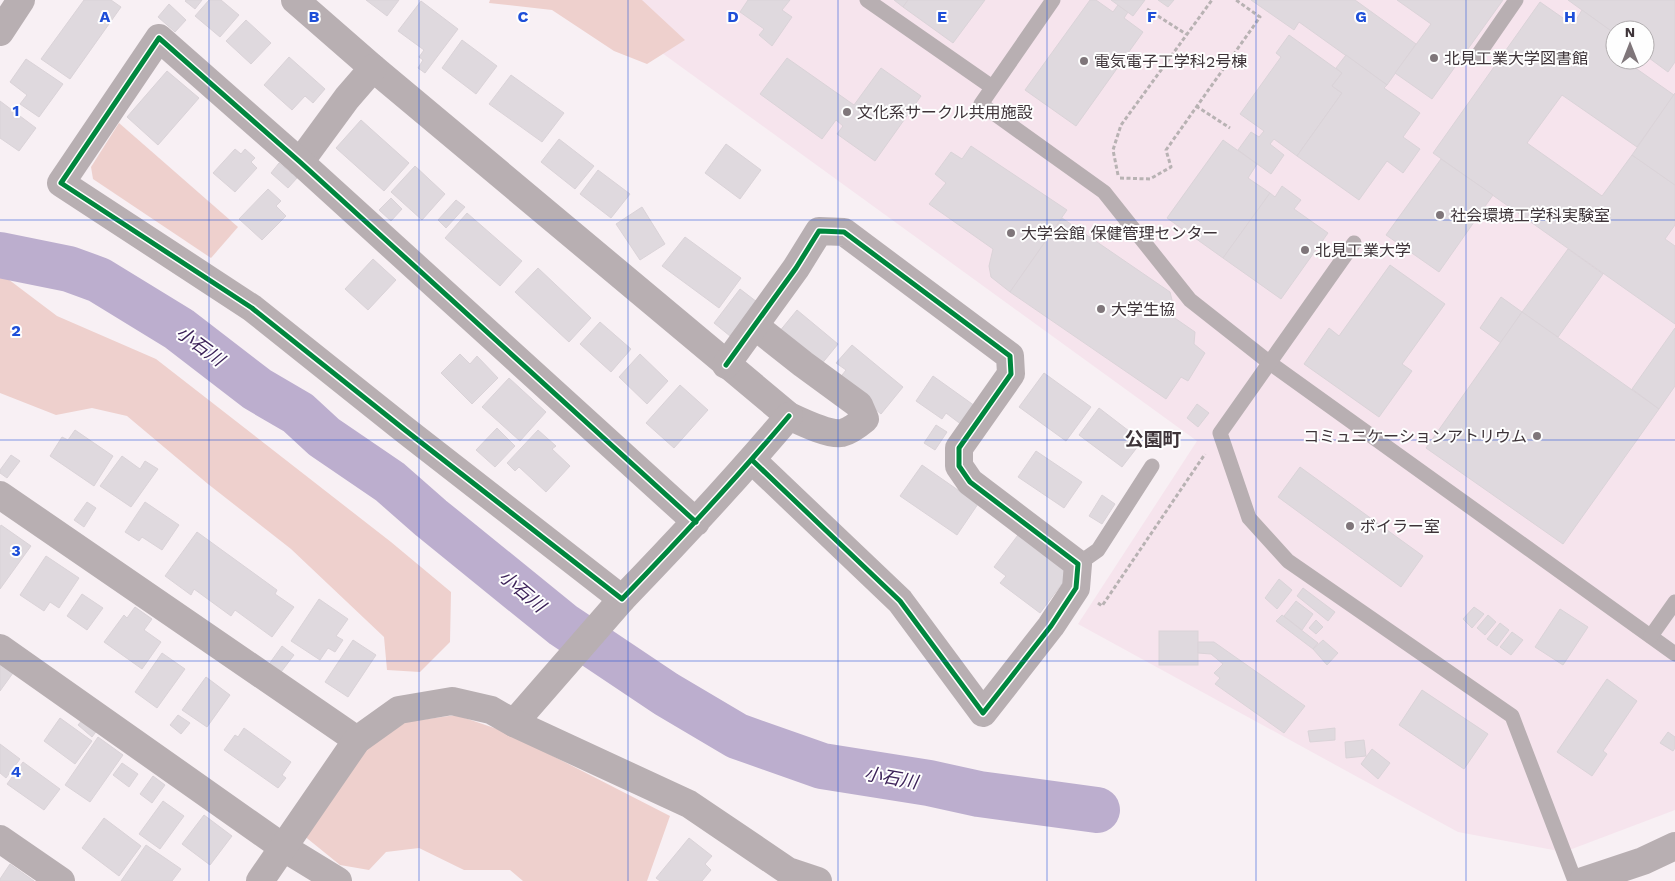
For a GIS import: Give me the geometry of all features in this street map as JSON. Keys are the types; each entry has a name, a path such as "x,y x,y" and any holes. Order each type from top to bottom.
{"street":[{"path":"0,32 21,0"},
{"path":"295,0 360,82 726,365 789,416 818,429 841,433 859,425 865,419 860,405 803,364 755,326"},
{"path":"622,599 404,430 252,308 61,183 159,38 300,162 696,522"},
{"path":"300,162 360,82"},
{"path":"726,365 796,268 819,231 844,232 1010,356 1011,374 958,448 960,466 970,482 1078,564 1076,588 1050,626 983,712 900,601 752,460"},
{"path":"514,723 622,599 696,522 789,416"},
{"path":"0,495 357,740"},
{"path":"0,648 284,848 338,881"},
{"path":"260,881 357,740 399,710 452,701 491,710 514,723 690,804 788,871 818,881"},
{"path":"0,839 61,881"},
{"path":"1583,881 1643,862 1675,846"}],"lane":[{"path":"868,0 992,87"},
{"path":"1053,0 981,104 1104,192 1190,300 1270,363 1675,654"},
{"path":"1478,55 1516,0"},
{"path":"1354,243 1220,433 1249,518 1288,562 1512,716 1575,881"},
{"path":"1078,564 1098,550 1152,466"},
{"path":"1651,636 1675,602"}],"path":[{"path":"1212,0 1121,126 1113,150 1118,178 1150,179 1171,167 1166,150 1260,17 1236,0"},
{"path":"1147,9 1186,34"},
{"path":"1196,106 1230,128"},
{"path":"1102,606 1220,433"}],"shaded area":[{"path":"490,0 642,0 685,40 647,64 614,51 552,10 489,3"},
{"name":"北見工業大学","path":"589,0 1675,0 1675,810 1564,852 1458,832 1078,624 1197,441"},
{"path":"119,123 238,227 211,258 93,179 91,167"},
{"path":"0,273 57,316 156,359 391,542 451,592 450,642 420,672 387,670 384,637 291,549 208,484 127,416 92,408 56,415 0,393"},
{"path":"456,715 506,732 670,816 647,881 523,881 510,870 464,870 419,848 386,852 369,870 340,865 303,835 361,753 406,722"}],"building":[{"path":"84,0 111,0 121,7 70,79 41,59"},
{"path":"186,0 202,0 195,9"},
{"path":"209,0 221,0 239,15 220,37 195,16"},
{"path":"366,0 399,0 387,16"},
{"path":"748,0 790,0 782,10 792,17 772,46 759,35 764,29 740,12"},
{"path":"894,0 908,0 903,7"},
{"path":"908,0 985,0 953,43 903,7"},
{"name":"電気電子工学科2号棟","path":"1090,0 1096,0 1113,12 1118,5 1128,12 1124,18 1143,32 1076,126 1025,90"},
{"path":"1111,0 1145,0 1133,16"},
{"path":"1158,0 1174,0 1168,7"},
{"path":"1251,0 1355,0 1416,44 1387,85 1299,22 1294,30"},
{"name":"北見工業大学図書館","path":"1397,0 1503,0 1432,99 1395,73 1431,24"},
{"path":"1568,0 1675,0 1675,62 1668,72 1655,62 1655,20 1605,20 1605,27"},
{"path":"421,1 458,29 425,73 418,68 423,60 419,57 424,50 398,31"},
{"path":"1540,2 1573,25 1582,10 1605,27 1605,70 1638,70 1674,95 1637,147 1562,95 1527,143 1602,196 1632,155 1675,185 1675,225 1665,239 1675,246 1675,324 1433,153"},
{"path":"169,4 186,20 175,32 158,17"},
{"path":"246,20 271,43 251,64 226,41"},
{"path":"1289,35 1342,73 1332,86 1342,93 1297,156 1274,139 1270,144 1284,155 1271,174 1238,150 1251,132 1259,137 1264,131 1240,114 1281,57 1276,53"},
{"path":"462,40 497,66 476,94 442,68"},
{"path":"1346,55 1387,85 1384,88 1420,113 1403,137 1420,149 1403,173 1387,161 1359,200 1297,156 1342,93 1332,86 1342,73 1336,68"},
{"path":"289,57 325,89 313,103 305,96 292,110 264,85"},
{"name":"文化系サークル共用施設","path":"787,58 854,105 881,68 921,96 875,161 837,134 843,126 836,120 822,139 760,94"},
{"path":"26,59 63,84 39,117 20,104 27,95 10,82"},
{"path":"167,71 199,98 158,145 127,117"},
{"path":"511,75 564,113 542,142 489,104"},
{"path":"1675,93 1675,185 1632,155"},
{"path":"0,101 36,128 19,151 0,138"},
{"path":"361,120 409,163 384,191 336,148"},
{"path":"559,139 594,166 575,189 541,162"},
{"path":"1223,140 1257,164 1248,178 1270,193 1223,258 1167,218"},
{"path":"726,144 761,170 740,199 705,173"},
{"name":"大学会館 保健管理センター","path":"971,146 1067,210 1010,292 991,277 989,266 993,249 929,204 946,183 935,174 951,152 962,159"},
{"path":"235,149 241,154 245,149 255,158 251,162 257,168 235,192 213,173"},
{"name":"社会環境工学科実験室","path":"1441,159 1493,195 1439,272 1386,235"},
{"path":"279,163 297,178 288,188 271,173"},
{"path":"415,166 445,194 422,220 391,192"},
{"path":"598,170 630,194 611,218 580,194"},
{"path":"1282,186 1301,200 1294,209 1328,233 1281,299 1223,258 1270,193 1275,197"},
{"path":"268,189 281,201 276,206 286,216 262,240 239,219"},
{"path":"391,198 402,209 391,221 379,210"},
{"path":"456,200 465,207 446,228 438,220"},
{"path":"642,207 665,244 640,260 616,224"},
{"path":"467,213 522,261 500,286 445,238"},
{"name":"大学生協","path":"1062,218 1170,292 1172,300 1166,312 1195,332 1194,344 1205,353 1188,381 1181,377 1166,399 1010,292"},
{"path":"685,237 741,278 719,308 662,266"},
{"path":"1568,249 1603,274 1558,337 1522,312"},
{"path":"373,259 396,280 368,310 345,289"},
{"path":"1390,265 1445,304 1402,364 1412,371 1379,417 1304,364 1329,328 1339,336"},
{"path":"538,268 591,318 569,342 515,292"},
{"path":"740,289 757,302 730,336 714,323"},
{"path":"1501,297 1522,312 1501,343 1480,328"},
{"path":"797,310 838,344 820,366 779,332"},
{"name":"コミュニケーションアトリウム","path":"1522,312 1659,409 1563,544 1426,448"},
{"path":"600,322 631,349 611,372 580,344"},
{"path":"1675,328 1675,386 1659,409 1632,389"},
{"path":"852,345 903,387 881,414 839,379 846,370 836,363"},
{"path":"460,354 470,364 477,356 498,378 472,404 441,373"},
{"path":"640,354 668,381 647,404 619,377"},
{"path":"1044,373 1091,407 1066,441 1019,407"},
{"path":"933,376 975,406 962,425 946,413 942,419 916,401"},
{"path":"509,378 546,412 520,441 482,407"},
{"path":"680,385 708,410 674,448 646,423"},
{"path":"1197,404 1209,413 1198,427 1187,418"},
{"path":"1099,408 1142,441 1122,467 1079,435"},
{"path":"936,425 947,432 935,450 924,443"},
{"path":"497,428 515,446 495,467 476,450"},
{"path":"75,430 113,456 94,486 50,456 62,437 68,440"},
{"path":"538,430 556,446 552,449 570,466 546,492 519,467 515,471 507,463"},
{"path":"1036,451 1082,482 1064,508 1018,477"},
{"path":"11,455 20,461 7,478 0,473 0,470"},
{"path":"122,456 140,469 145,461 158,469 131,507 100,486"},
{"path":"922,465 978,504 957,535 900,496"},
{"name":"ボイラー室","path":"1300,467 1423,556 1401,587 1278,497"},
{"path":"1102,495 1115,504 1102,524 1089,516"},
{"path":"87,502 96,508 84,527 74,520"},
{"path":"145,502 179,525 162,550 142,537 139,541 125,532"},
{"path":"1,525 31,546 0,589 0,527"},
{"path":"197,532 277,590 275,594 294,607 272,637 235,610 231,616 194,589 191,595 165,576"},
{"path":"1018,535 1070,573 1040,613 1000,583 1006,576 994,567"},
{"path":"46,556 79,578 59,608 50,602 44,611 20,595"},
{"path":"1279,579 1292,590 1277,609 1265,598"},
{"path":"1303,588 1335,612 1328,621 1297,596"},
{"path":"82,594 103,608 87,630 67,616"},
{"path":"319,599 348,619 336,636 343,640 335,652 328,648 320,660 291,641"},
{"path":"1296,601 1313,614 1302,630 1284,616"},
{"path":"135,607 152,619 144,630 161,642 142,669 104,642 124,615 127,618"},
{"path":"1474,607 1484,614 1472,628 1463,619"},
{"path":"1560,609 1588,627 1563,665 1535,647"},
{"path":"1282,615 1318,643 1313,649 1276,621"},
{"path":"1488,615 1496,622 1485,635 1477,628"},
{"path":"1316,620 1323,627 1316,634 1309,628"},
{"path":"1500,623 1509,630 1497,646 1487,639"},
{"path":"1159,631 1198,631 1198,665 1159,665"},
{"path":"1512,632 1523,640 1511,655 1500,647"},
{"path":"353,640 376,655 348,697 325,682"},
{"path":"1323,640 1338,653 1327,665 1313,649"},
{"path":"1198,642 1214,642 1305,706 1284,733 1215,684 1220,678 1214,673 1223,664 1211,654 1198,653"},
{"path":"282,646 294,655 278,676 267,667"},
{"path":"162,653 185,669 157,708 135,692"},
{"path":"0,664 13,673 0,691"},
{"path":"206,677 230,695 207,727 182,710"},
{"path":"1607,679 1637,701 1603,751 1607,754 1592,776 1557,752"},
{"path":"1422,690 1488,734 1464,769 1399,725"},
{"path":"178,715 190,723 181,734 170,725"},
{"path":"60,718 92,741 75,764 44,741"},
{"path":"84,718 98,729 92,737 78,725"},
{"path":"244,728 291,762 282,775 286,778 278,788 224,750 235,735 238,737"},
{"path":"1335,728 1335,740 1310,742 1308,731"},
{"path":"1668,732 1675,737 1675,748 1673,751 1660,743"},
{"path":"98,737 123,755 90,802 65,785"},
{"path":"1364,740 1366,756 1346,758 1345,742"},
{"path":"0,744 20,759 6,778 0,773"},
{"path":"1372,749 1390,763 1378,779 1361,764"},
{"path":"23,762 60,789 44,810 7,784"},
{"path":"122,763 138,774 129,787 113,775"},
{"path":"153,776 165,785 152,803 140,794"},
{"path":"163,801 184,816 160,849 139,834"},
{"path":"204,815 232,836 210,865 182,844"},
{"path":"104,818 141,846 119,876 82,848"},
{"path":"689,838 712,856 705,864 711,870 702,881 660,881 656,878"},
{"path":"146,845 181,869 172,881 121,881"},
{"path":"10,864 34,881 0,881"}],"waterway":[{"name":"小石川","path":"0,255 69,269 99,280 179,329 257,389 298,413 324,437 390,482 431,518 563,625 666,694 737,736 822,766 929,783 979,794 1097,810"}],"cycle path":[{"path":"696,522 300,162 159,38 61,183 252,308 622,599 665,555 686,532 707,509 789,416"},
{"path":"726,365 796,268 819,231 844,232 1010,356 1011,374 959,448 959,466 970,482 1078,564 1076,588 1051,626 983,713 900,601 752,460"}],"place":[{"name":"北見工業大学図書館","path":"1434,58"},
{"name":"電気電子工学科2号棟","path":"1084,61"},
{"name":"文化系サークル共用施設","path":"847,112"},
{"name":"社会環境工学科実験室","path":"1440,215"},
{"name":"大学会館 保健管理センター","path":"1011,233"},
{"name":"北見工業大学","path":"1305,250"},
{"name":"大学生協","path":"1101,309"},
{"name":"コミュニケーションアトリウム","path":"1537,436"},
{"name":"ボイラー室","path":"1350,526"}],"district":[{"name":"公園町","path":"1153,439"}]}
